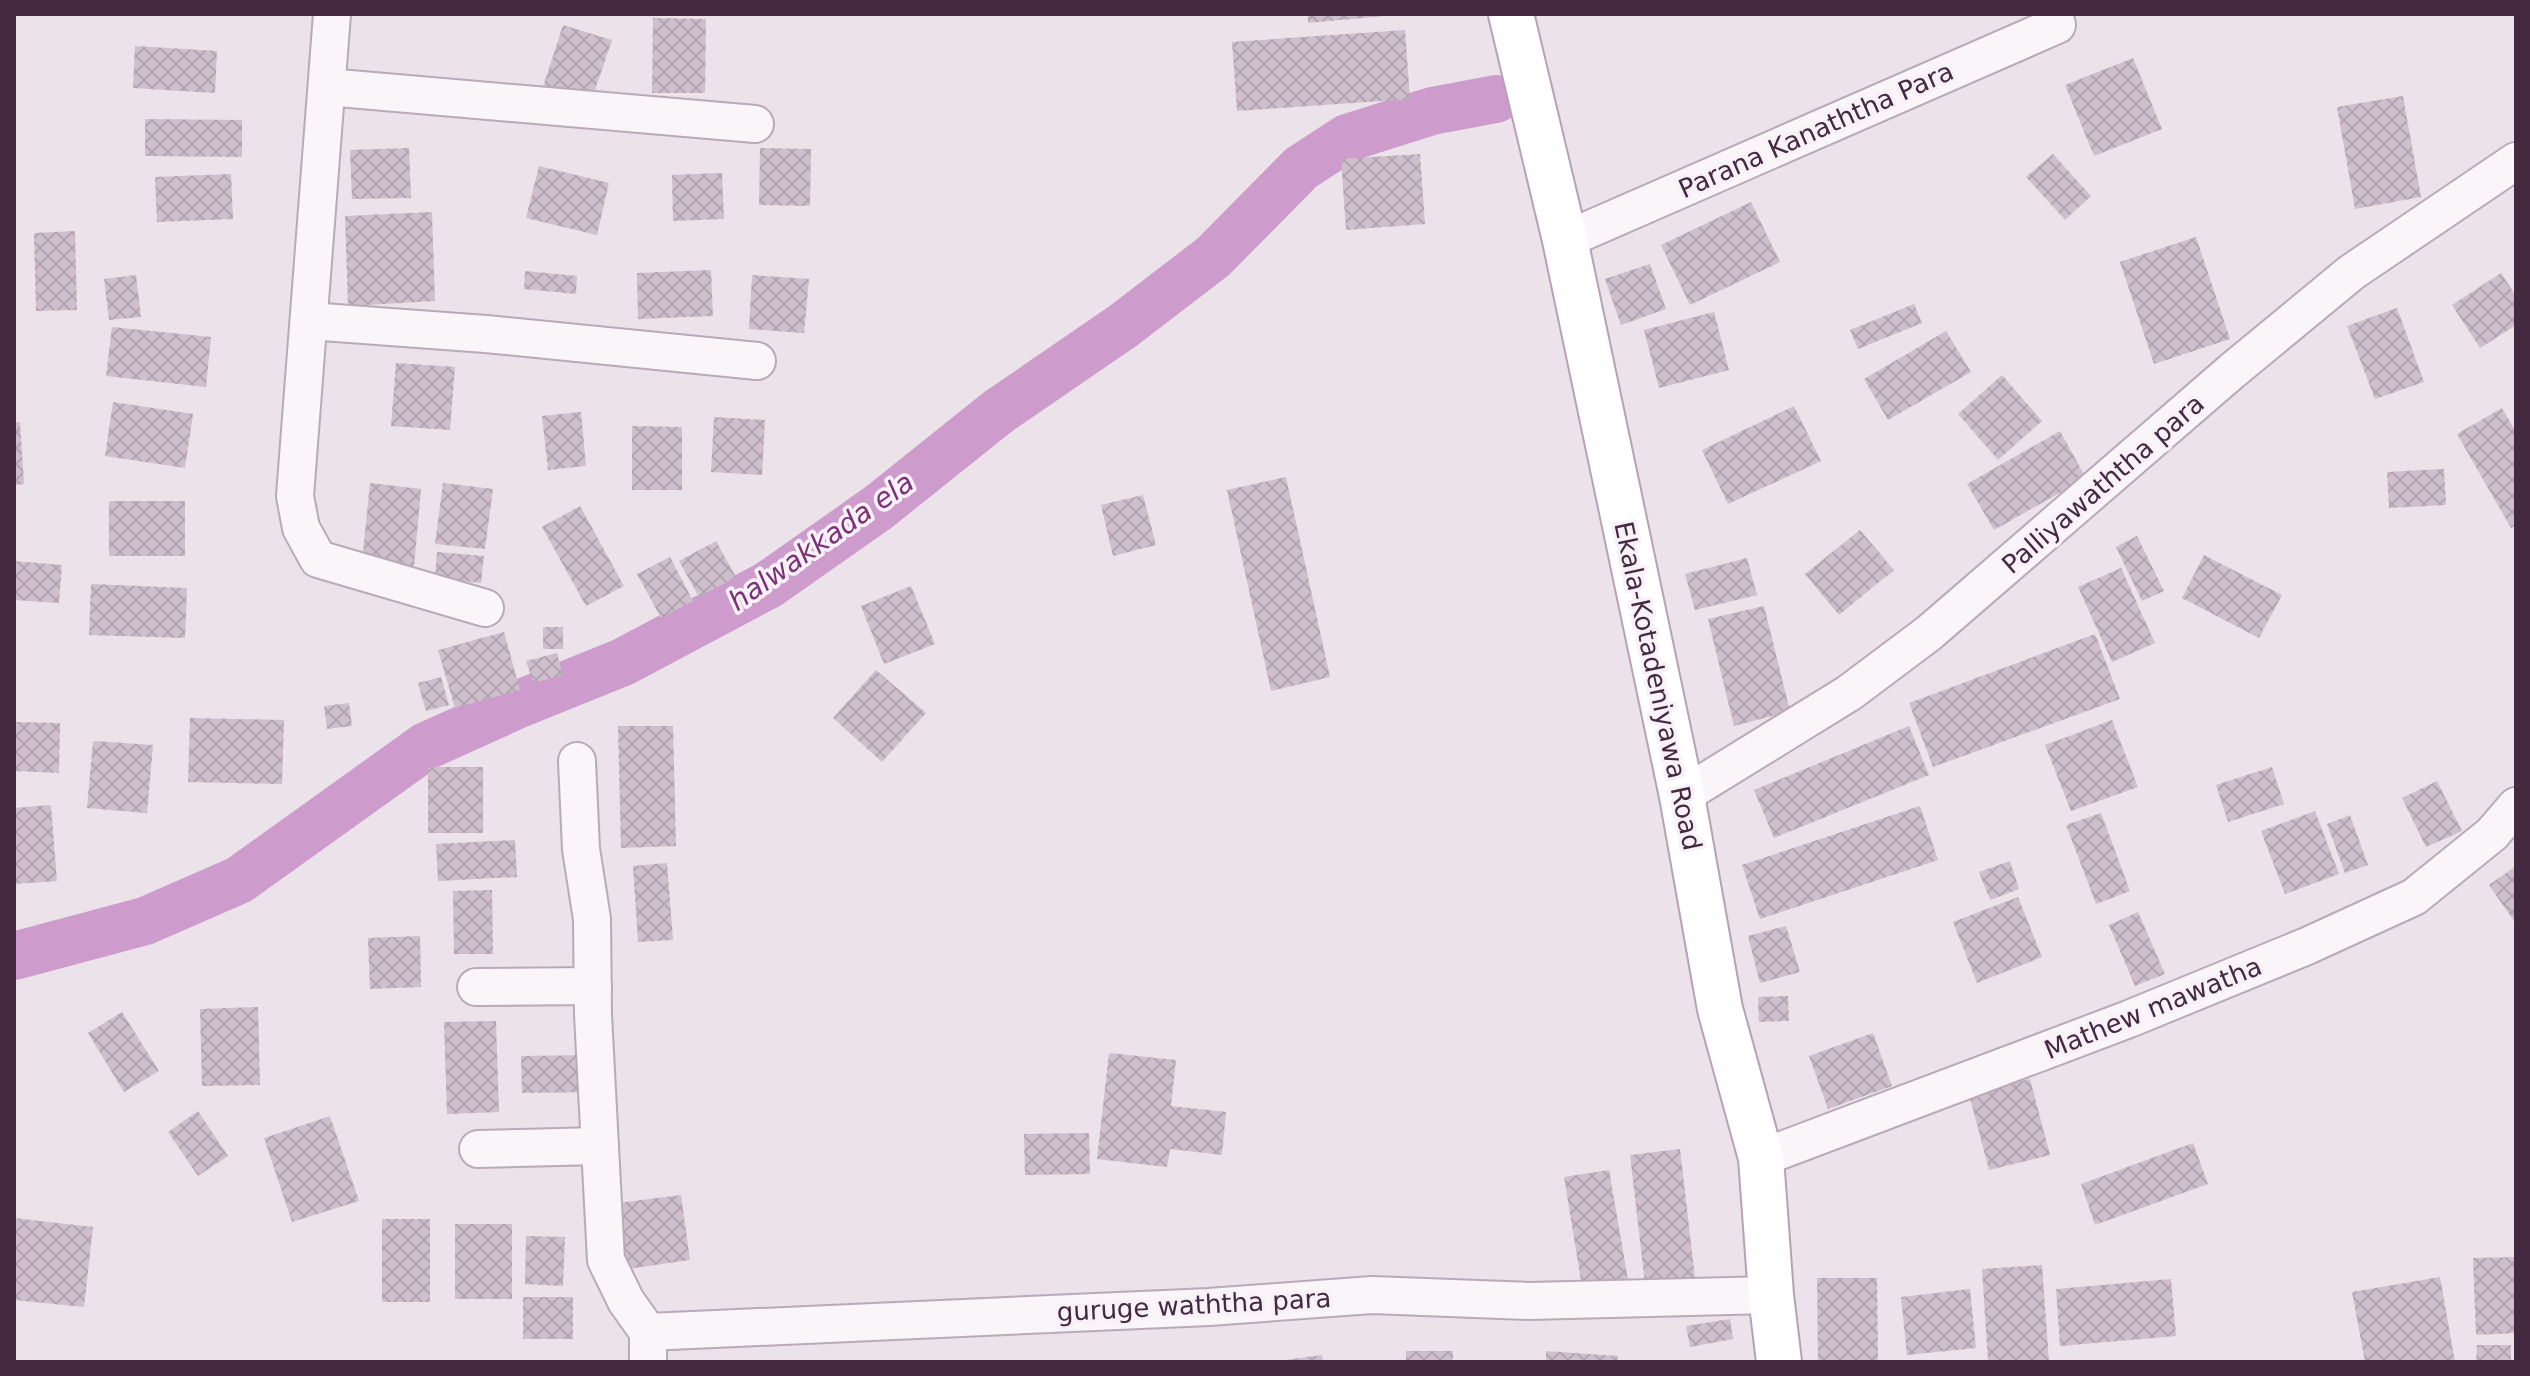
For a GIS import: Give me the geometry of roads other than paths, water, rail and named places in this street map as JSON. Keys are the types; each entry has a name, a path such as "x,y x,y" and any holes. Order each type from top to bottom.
{"main road":[{"name":"Ekala-Kotadeniyawa Road","path":"1511,14 1565,240 1682,796 1720,1009 1761,1158 1779,1362"}],"street":[{"path":"332,14 295,496 301,528 318,559 485,608"},
{"name":"Parana Kanaththa Para","path":"1565,240 2063,18"},
{"path":"327,87 755,124"},
{"name":"Palliyawaththa para","path":"1682,796 1849,693 1929,633 2232,371 2352,272 2516,161"},
{"path":"309,321 486,334 757,361"},
{"path":"577,761 581,849 592,919 606,1260 648,1347"},
{"name":"Mathew mawatha","path":"1761,1158 2129,1019 2307,946 2414,897 2492,834 2516,806"},
{"path":"476,987 593,986"},
{"path":"478,1149 600,1146"},
{"name":"guruge waththa para","path":"648,1347 1372,1295 1529,1301 1771,1295"}],"waterway":[{"name":"halwakkada ela","path":"14,956 145,921 239,880 426,746 623,662 768,585 879,507 999,411 1123,326 1213,257 1301,168 1347,138 1432,111 1496,99"}]}
